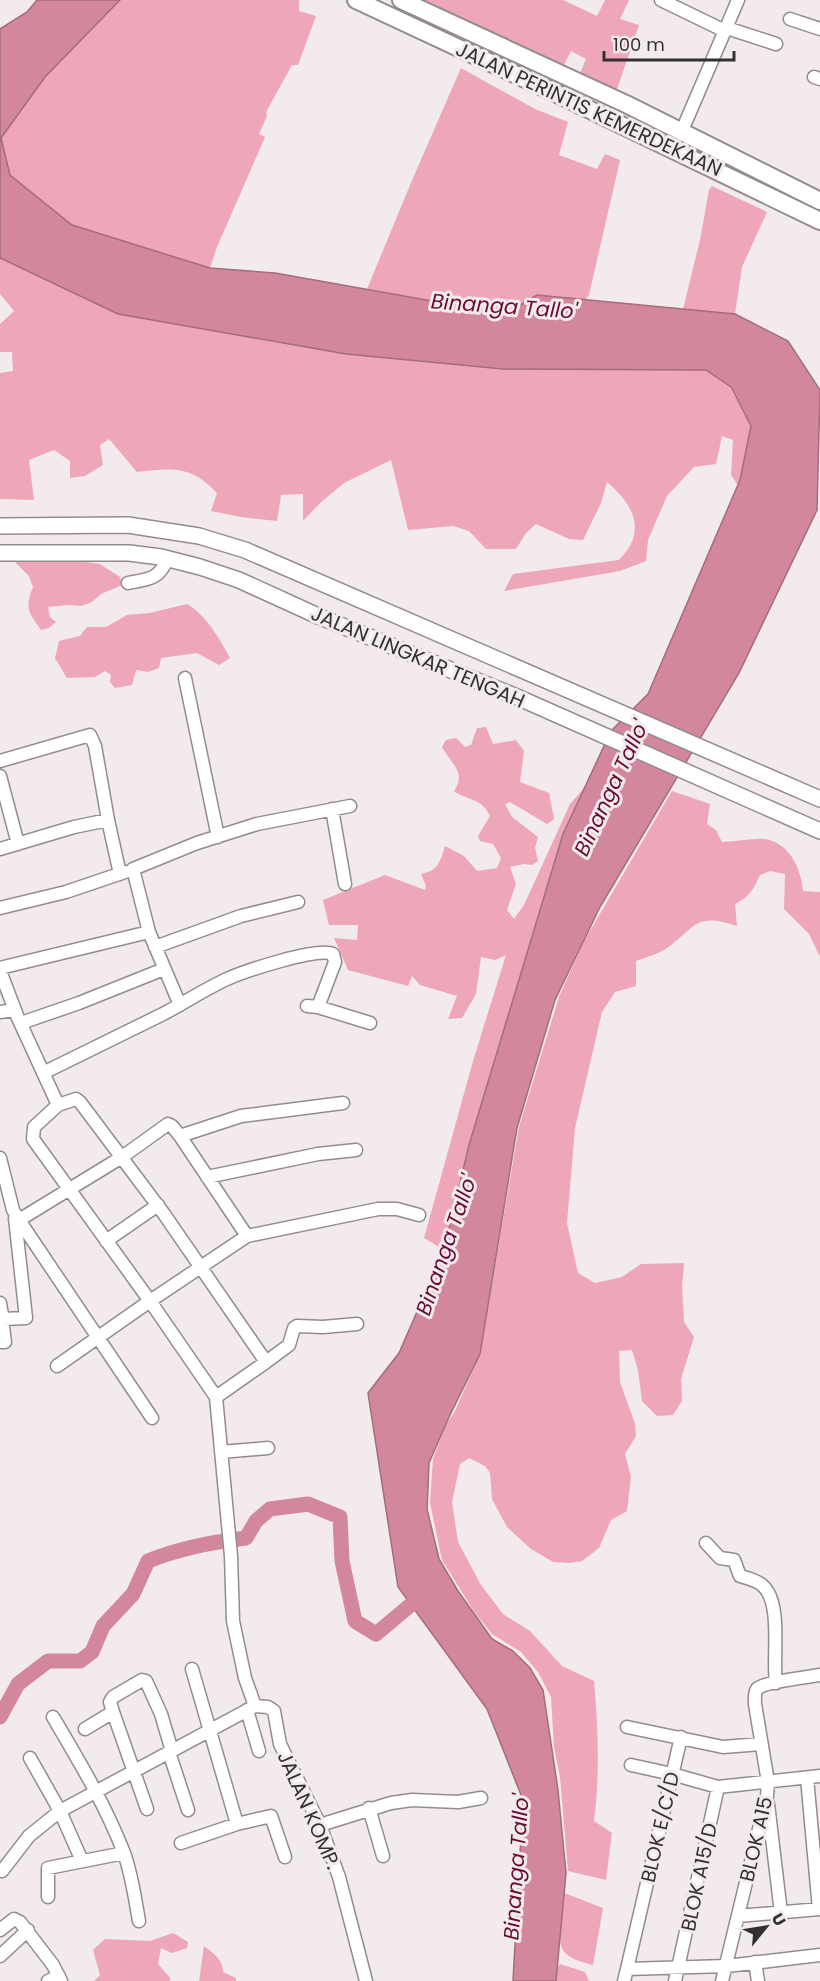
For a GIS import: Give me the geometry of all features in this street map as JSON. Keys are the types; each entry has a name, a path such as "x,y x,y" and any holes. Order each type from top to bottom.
{"highway":[{"name":"JALAN PERINTIS KEMERDEKAAN","path":"356,0 820,220"},
{"name":"JALAN PERINTIS KEMERDEKAAN","path":"401,0 626,104 820,201"},
{"path":"753,187 760,171"}],"main road":[{"name":"JALAN LINGKAR TENGAH","path":"0,526 128,525 199,536 245,550 820,799"},
{"name":"JALAN LINGKAR TENGAH","path":"0,553 129,553 200,567 239,580 329,621 585,727 820,831"}],"street":[{"path":"661,0 726,29 776,44"},
{"path":"681,133 738,0"},
{"path":"790,19 820,29"},
{"path":"129,583 155,576 162,570 167,559"},
{"path":"185,678 218,837"},
{"path":"0,761 90,735 95,746 120,874"},
{"path":"0,777 18,844"},
{"path":"0,908 66,892 257,824 350,806"},
{"path":"332,809 345,884"},
{"path":"0,849 108,819"},
{"path":"133,869 148,932 180,1005"},
{"path":"155,947 241,916 298,902"},
{"path":"58,1105 15,1010 0,969 148,932"},
{"path":"43,1073 226,980 243,973 314,954 329,952 335,958 335,963 313,1007 370,1023"},
{"path":"21,1023 79,1004 164,969"},
{"path":"0,1012 15,1010"},
{"path":"259,1751 232,1610 233,1584 216,1397 32,1137 34,1127 58,1105 74,1099 79,1101 158,1205 266,1362"},
{"path":"180,1136 241,1116 343,1102"},
{"path":"17,1217 69,1190 122,1157 168,1124 180,1136 247,1236"},
{"path":"207,1177 318,1154 356,1150"},
{"path":"0,1158 17,1217 26,1318 2,1319 5,1342 0,1342"},
{"path":"106,1241 158,1205"},
{"path":"57,1366 247,1236 378,1209 397,1209 419,1215"},
{"path":"17,1217 152,1418"},
{"path":"216,1397 289,1345 294,1328 297,1326 357,1324"},
{"path":"221,1452 268,1448"},
{"path":"706,1543 720,1557 735,1560 738,1574 762,1585 768,1593 774,1620 776,1683 820,1676"},
{"path":"192,1669 237,1824"},
{"path":"147,1809 110,1702 113,1697 142,1680 146,1681 161,1714 188,1810"},
{"name":"BLOK A15","path":"722,1981 767,1796 768,1782 755,1704 756,1692 759,1688 776,1683"},
{"name":"JALAN KOMP.","path":"251,1708 268,1707 274,1711 278,1740 320,1825 348,1905 366,1981"},
{"path":"2,1871 29,1836 60,1811 251,1708"},
{"path":"85,1729 113,1712"},
{"path":"53,1718 95,1791 124,1853 133,1885 139,1921"},
{"path":"627,1727 723,1748 761,1744"},
{"name":"BLOK E/C/D","path":"625,1975 681,1737"},
{"path":"30,1758 60,1811 82,1861"},
{"path":"631,1765 718,1786 814,1777 819,1909 738,1916"},
{"name":"BLOK A15/D","path":"675,1981 718,1786"},
{"path":"767,1796 781,1912"},
{"path":"320,1825 369,1808 408,1801 453,1802 482,1798"},
{"path":"369,1808 383,1856"},
{"path":"181,1843 237,1824 271,1816 285,1857"},
{"path":"48,1897 48,1868 124,1853"},
{"path":"0,1930 14,1919 28,1930 56,1979"},
{"path":"0,1956 28,1930"},
{"path":"625,1975 820,1955"},
{"path":"755,1962 758,1981"}],"shaded area":[{"path":"120,0 299,0 299,11 316,16 298,65 292,65 266,112 267,116 259,134 265,137 210,268 72,225 10,175 1,138 45,77"},
{"path":"419,0 563,0 597,16 605,0 629,0 620,19 639,25 616,92 579,76 586,59 571,51 564,65"},
{"path":"461,68 535,109 568,122 559,155 597,169 605,154 620,160 589,295 585,300 537,295 505,314 367,289"},
{"path":"712,186 767,212 742,267 735,314 683,309 700,240 709,190"},
{"path":"0,258 116,313 500,369 706,370 728,384 751,426 740,480 737,484 731,475 733,440 722,436 716,464 694,467 667,496 648,540 646,561 620,571 504,591 513,574 619,560 630,546 635,526 630,509 620,494 607,482 601,503 583,540 569,539 536,524 526,533 516,549 486,549 469,531 453,526 408,530 391,460 344,483 303,521 303,494 281,495 277,521 211,511 217,493 208,484 180,470 137,472 109,439 100,445 103,465 85,476 70,478 70,461 54,450 29,460 34,500 0,499 0,373 13,371 12,352 0,352 0,324 14,311 0,294"},
{"path":"15,562 100,564 120,577 122,585 81,606 48,607 50,617 56,622 49,628 41,630 29,610 28,605 33,587 29,576"},
{"path":"187,604 206,621 230,658 219,665 197,653 161,658 159,668 148,672 136,670 132,685 115,688 110,682 111,675 105,671 95,677 67,678 55,658 59,641 80,636 87,627 106,627 127,615 150,613"},
{"path":"486,727 493,744 516,740 524,751 520,782 549,793 554,819 547,824 510,802 505,804 512,817 538,837 535,848 538,861 532,865 510,867 516,884 507,910 514,919 524,905 570,804 585,787 563,834 469,1145 444,1250 424,1238 473,1061 506,955 495,960 481,957 476,994 462,1018 448,1019 457,996 420,985 412,976 408,986 348,970 334,938 357,940 358,925 329,925 323,900 385,875 425,890 426,886 421,874 431,871 438,865 445,846 464,856 477,871 497,868 501,858 493,844 480,841 478,836 490,816 479,803 454,791 458,784 458,773 442,747 446,740 456,738 465,747 471,745 477,728"},
{"path":"672,791 710,804 707,824 716,830 722,842 764,839 773,841 787,851 800,874 803,891 820,892 820,957 809,934 784,909 785,874 770,871 760,875 750,892 735,904 737,926 713,920 697,924 664,950 636,961 636,986 615,992 602,1012 575,1128 567,1223 578,1273 595,1283 622,1277 641,1264 684,1263 682,1286 684,1322 694,1337 681,1379 682,1401 673,1415 657,1416 642,1401 638,1370 632,1350 619,1351 620,1382 635,1424 636,1436 625,1454 631,1477 627,1511 611,1520 599,1548 582,1561 553,1562 531,1549 507,1527 492,1499 490,1473 485,1466 469,1458 460,1464 452,1502 458,1542 481,1585 503,1614 530,1631 562,1666 594,1681 598,1751 594,1821 612,1833 606,1880 568,1871 560,1777 554,1747 551,1697 538,1672 521,1652 492,1634 475,1613 442,1560 430,1503 433,1459 446,1425 455,1411 480,1354 519,1127 559,997 584,941"},
{"path":"564,1893 603,1908 593,1965 573,1958 563,1950 560,1931"},
{"path":"173,1933 188,1942 187,1948 172,1953 161,1948 158,1964 171,1979 169,1981 94,1981 100,1975 93,1950 105,1939 150,1941"},
{"path":"204,1946 219,1960 223,1972 236,1978 236,1981 199,1981"},
{"path":"560,1964 585,1972 589,1981 556,1981 557,1968"}],"water":[{"name":"Binanga Tallo'","path":"37,0 120,0 45,77 1,138 10,175 72,225 210,268 275,273 505,314 537,295 735,314 788,341 820,390 817,510 739,673 600,907 555,1000 517,1128 480,1354 429,1463 427,1509 439,1559 458,1591 492,1639 513,1651 530,1668 543,1690 558,1790 566,1873 556,1981 513,1981 523,1800 487,1709 398,1587 368,1393 399,1353 444,1250 469,1145 563,834 611,731 648,694 740,480 751,426 731,387 706,370 503,369 346,354 118,314 0,258 0,29 27,12"}],"waterway":[{"path":"0,1717 18,1684 48,1661 80,1661 92,1652 103,1626 133,1594 148,1561 196,1546 246,1538 256,1521 270,1509 308,1504 340,1517 342,1561 355,1621 376,1634 426,1592"}]}
